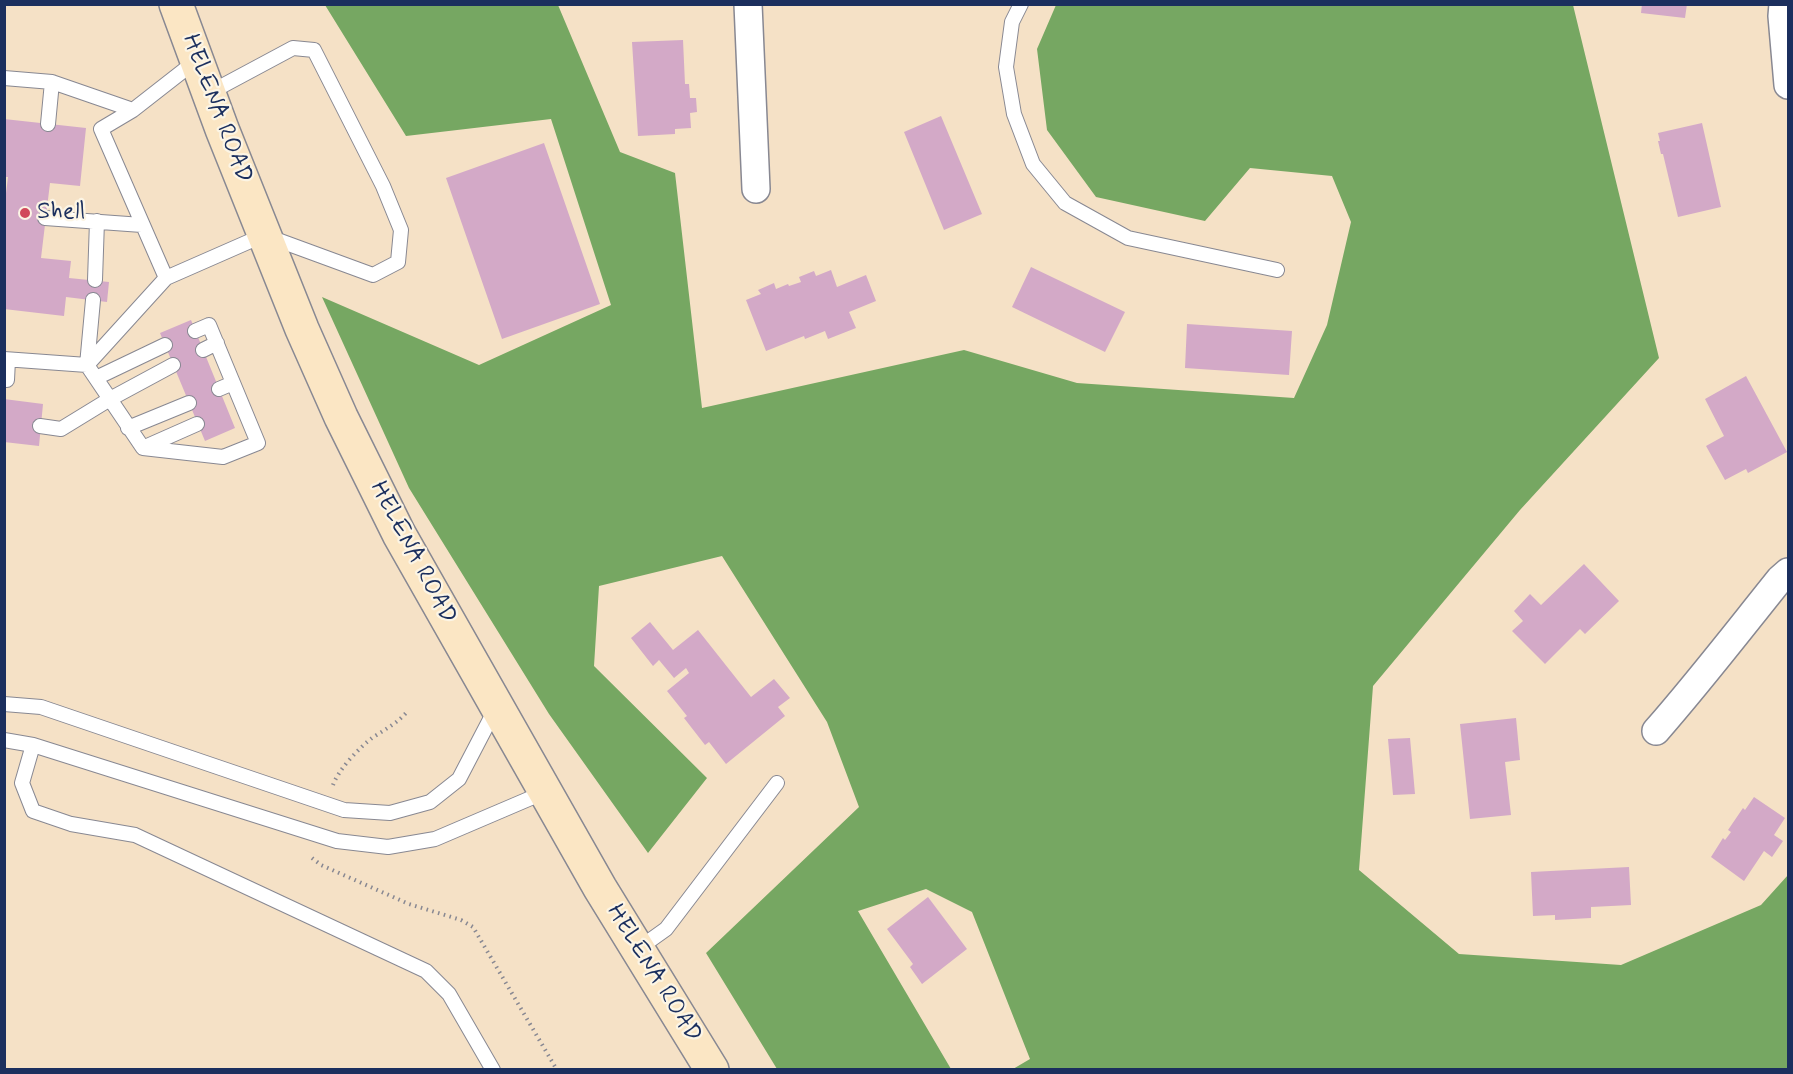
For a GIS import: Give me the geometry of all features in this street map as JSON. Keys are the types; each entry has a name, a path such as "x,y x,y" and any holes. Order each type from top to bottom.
{"main road":[{"name":"HELENA ROAD","path":"174,6 302,329 346,428 399,534 600,888 712,1070"}],"street":[{"path":"748,4 756,189"},
{"path":"1783,4 1788,85"},
{"path":"1656,732 1788,572"}],"lane":[{"path":"1020,4 1012,22 1006,67 1014,114 1033,165 1065,203 1128,238 1277,270"},
{"path":"87,365 166,278 264,235 373,275 398,262 401,230 383,186 314,50 293,48 209,93"},
{"path":"166,278 101,129 134,110 197,60"},
{"path":"5,82 52,82 134,110"},
{"path":"48,124 52,82"},
{"path":"45,218 142,225"},
{"path":"94,280 97,221"},
{"path":"93,300 87,365 143,448 223,457 258,443 209,325 195,331"},
{"path":"203,350 217,343"},
{"path":"96,378 165,345"},
{"path":"4,380 7,380 6,359 87,365"},
{"path":"40,426 61,429 173,365"},
{"path":"219,389 233,383"},
{"path":"128,428 189,403"},
{"path":"228,410 242,403"},
{"path":"143,448 197,424"},
{"path":"4,704 41,707 344,810 390,813 430,802 459,779 497,706"},
{"path":"4,740 33,745 337,841 388,847 435,839 545,792"},
{"path":"33,745 22,783 33,811 71,824 135,835 426,971 449,994 493,1070"},
{"path":"638,949 666,928 777,783"}],"path":[{"path":"326,804 336,775 370,739 397,722 406,713"},
{"path":"315,834 311,851 312,859 321,865 409,904 461,920 473,927 557,1070"}],"green space":[{"path":"325,5 558,5 620,152 675,173 702,408 964,350 1077,383 1294,398 1327,325 1351,222 1332,176 1250,168 1205,221 1096,197 1047,130 1037,49 1056,5 1573,5 1659,358 1520,510 1373,686 1359,870 1459,954 1621,965 1761,905 1788,875 1788,1069 1013,1069 1030,1059 972,912 926,889 858,911 951,1069 777,1069 706,953 859,807 827,722 722,556 599,586 594,666 707,778 648,853 549,714 409,488 322,297 479,365 611,305 551,119 406,136"}],"building":[{"path":"1642,4 1687,4 1685,18 1641,13"},
{"path":"683,40 685,84 689,84 690,98 696,98 697,112 690,113 691,128 675,129 675,134 638,136 632,42"},
{"path":"941,116 982,214 944,230 904,132"},
{"name":"Shell","path":"4,119 86,128 80,186 50,183 41,258 71,261 69,278 109,282 107,302 66,297 64,316 4,309 4,209 8,177 4,177"},
{"path":"1702,123 1721,207 1678,217 1663,154 1661,154 1658,133"},
{"path":"544,143 600,304 502,339 446,178"},
{"path":"1031,267 1125,312 1105,352 1012,307"},
{"path":"831,270 837,287 866,275 876,301 849,312 856,328 828,339 825,331 805,339 804,336 766,351 746,300 761,294 758,290 774,283 776,289 801,282 799,277 814,271 816,276"},
{"path":"191,320 235,428 205,441 160,333"},
{"path":"1187,324 1292,331 1289,375 1185,368"},
{"path":"1746,376 1787,452 1748,473 1746,469 1725,480 1706,446 1724,436 1705,399"},
{"path":"4,399 43,404 39,446 4,442"},
{"path":"1584,564 1619,601 1585,634 1580,629 1545,664 1512,631 1523,621 1514,611 1530,594 1541,605"},
{"path":"650,622 673,650 698,630 751,697 774,679 790,698 778,707 785,716 726,764 709,742 705,745 684,718 687,716 667,691 689,673 686,668 674,678 659,660 653,666 631,638"},
{"path":"1516,718 1520,760 1505,762 1511,815 1470,819 1460,724"},
{"path":"1410,738 1415,794 1393,795 1388,739"},
{"path":"1754,797 1785,818 1774,835 1783,841 1772,857 1764,851 1744,881 1711,857 1723,838 1725,840 1731,832 1728,830 1743,808 1745,810"},
{"path":"1629,867 1631,905 1591,907 1591,918 1555,920 1555,915 1533,916 1531,872"},
{"path":"928,897 967,949 922,984 910,967 913,964 887,929"}],"place":[{"name":"Shell","path":"25,213"}]}
